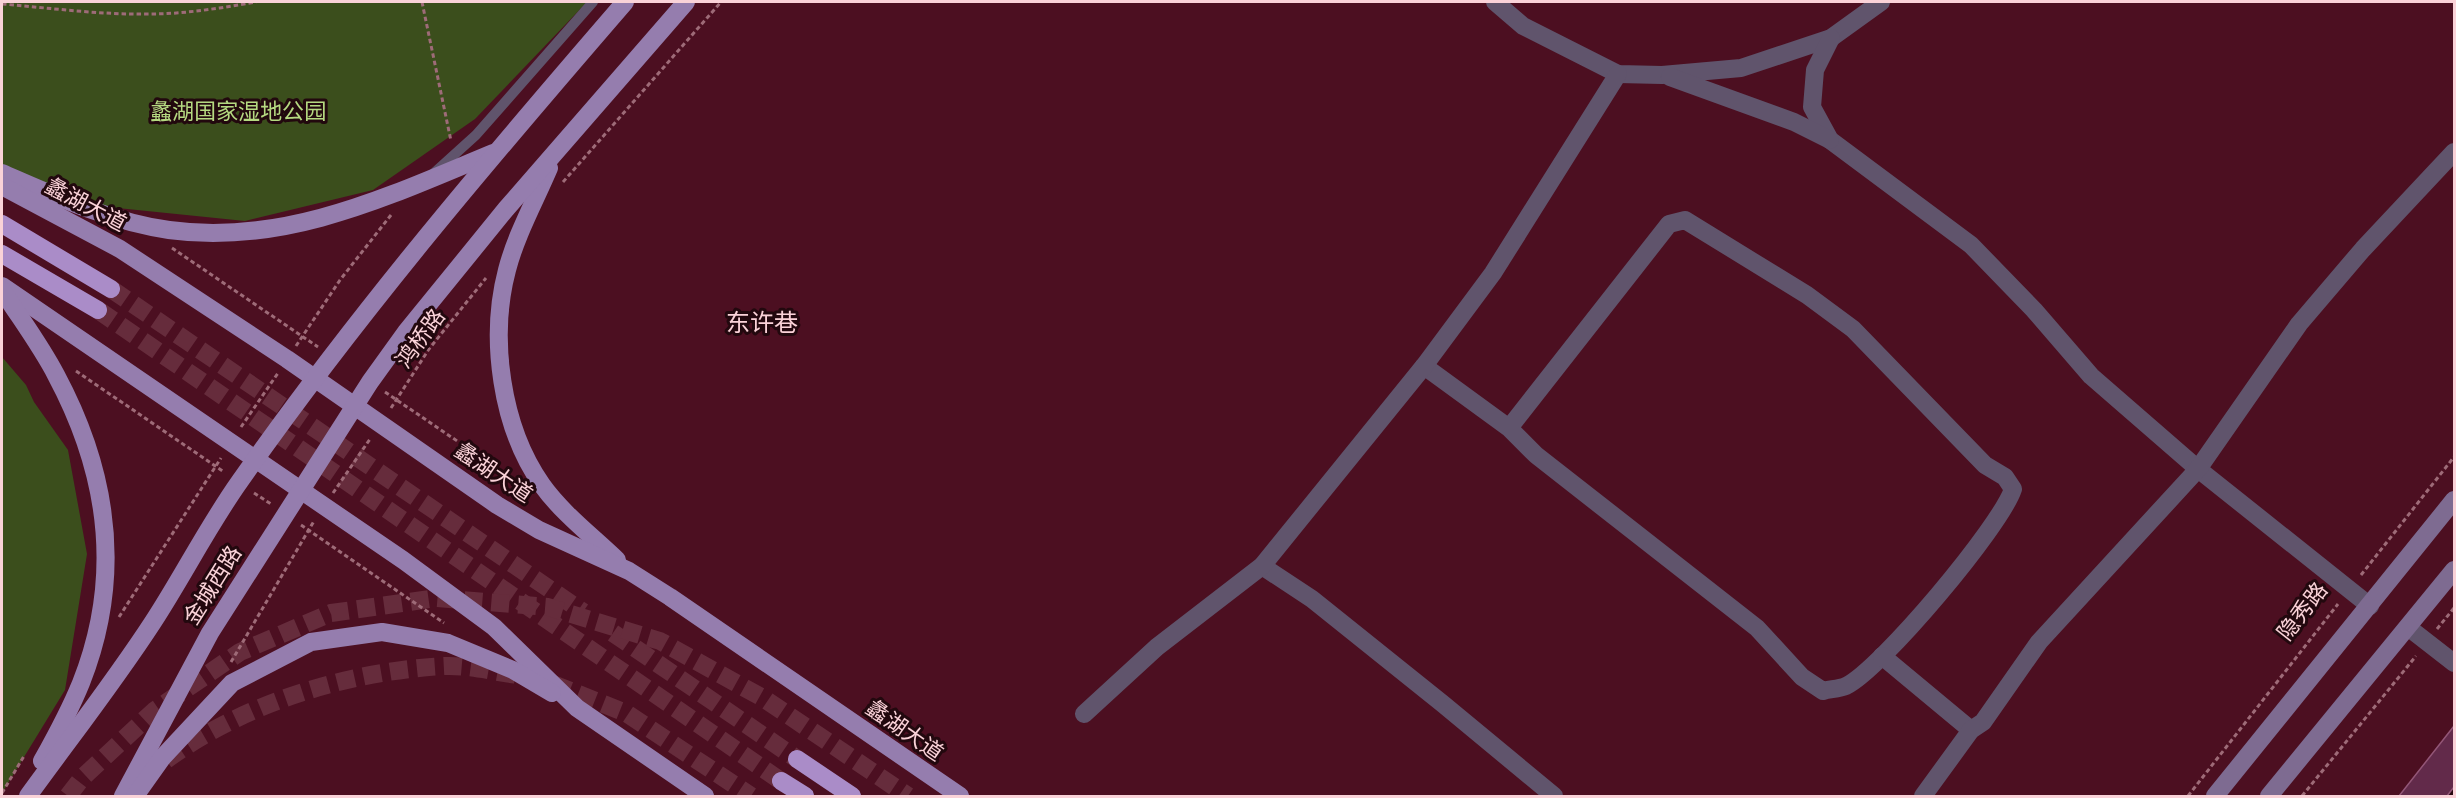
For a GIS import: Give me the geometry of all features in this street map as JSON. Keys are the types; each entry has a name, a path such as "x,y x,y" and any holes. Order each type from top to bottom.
{"highway":[{"path":"2,224 111,289"},
{"path":"2,254 98,310"},
{"path":"797,759 852,796"},
{"path":"782,781 804,796"}],"main road":[{"name":"金城西路","path":"28,796 107,691 239,482 316,379 497,151 625,2"},
{"name":"金城西路","path":"123,796 210,633 370,382 506,209 686,2"},
{"path":"2,172 59,197 133,222 168,230 208,233 282,228 340,214 497,151"},
{"path":"555,152 507,269 498,345 506,400 526,458 543,486 573,519 629,571"},
{"name":"蠡湖大道","path":"2,186 120,249 287,359 497,505 539,530 629,571 670,597 960,796"},
{"path":"2,288 257,458 403,560 494,627 577,708"},
{"path":"2,288 56,373 80,424 98,479 105,525 106,572 93,644 81,683 23,796"},
{"path":"2215,796 2454,500"},
{"path":"2271,794 2409,628 2454,570"},
{"path":"135,796 162,758 232,683 311,642 382,632 448,643 513,670 577,708 705,796"},
{"path":"2200,796 2241,763"}],"street":[{"path":"1496,2 1523,26 1618,75 1662,75 1741,68 1831,38 1881,2"},
{"path":"1830,140 1812,107 1815,70 1831,38"},
{"path":"1084,714 1157,647 1262,566 1424,366 1493,273 1618,75"},
{"path":"1662,75 1794,122 1830,140 1971,245 2034,310 2091,376 2198,469 2370,606"},
{"path":"1923,796 1971,730 1983,722 2038,642 2198,469 2299,324 2363,249 2454,152"},
{"path":"1424,366 1509,428 1536,455 1756,628 1802,677 1823,691 1845,686 1882,657 1985,536 2010,498 2013,489 2005,477 1985,465 1853,329 1808,295 1685,220 1669,224 1509,428"},
{"path":"1262,566 1312,599 1554,796"},
{"path":"2409,628 2454,663"},
{"path":"1882,657 1971,730"}],"lane":[{"path":"427,180 476,135 593,2"}],"path":[{"path":"2,4 84,12 150,14 210,10 256,2"},
{"path":"422,2 453,156"},
{"path":"558,189 721,2"},
{"path":"645,50 663,68"},
{"path":"114,624 231,441 340,280 396,209"},
{"path":"171,248 333,357"},
{"name":"鸿桥路","path":"325,506 429,349 492,271"},
{"name":"蠡湖大道","path":"370,382 521,484"},
{"name":"隐秀路","path":"2188,796 2223,748 2454,457"},
{"path":"227,669 308,530 325,506"},
{"path":"2302,796 2454,608"}],"green space":[{"name":"蠡湖国家湿地公园","path":"2,2 587,2 475,119 373,190 245,221 88,205 2,164"},
{"path":"2,357 26,385 34,402 68,450 87,554 65,690 2,793"}],"building":[{"path":"2454,726 2454,787 2447,796 2399,796"}],"tunnel":[{"path":"111,289 583,612"},
{"path":"98,310 781,781"},
{"path":"68,796 82,778 154,711 240,652 331,613 437,598 548,607 660,641 763,698 908,796"},
{"path":"613,633 797,759"},
{"path":"166,760 229,722 263,707 335,683 409,669 445,666 518,675"},
{"path":"553,684 626,713 751,796"}],"district":[{"name":"东许巷","path":"762,323"}]}
